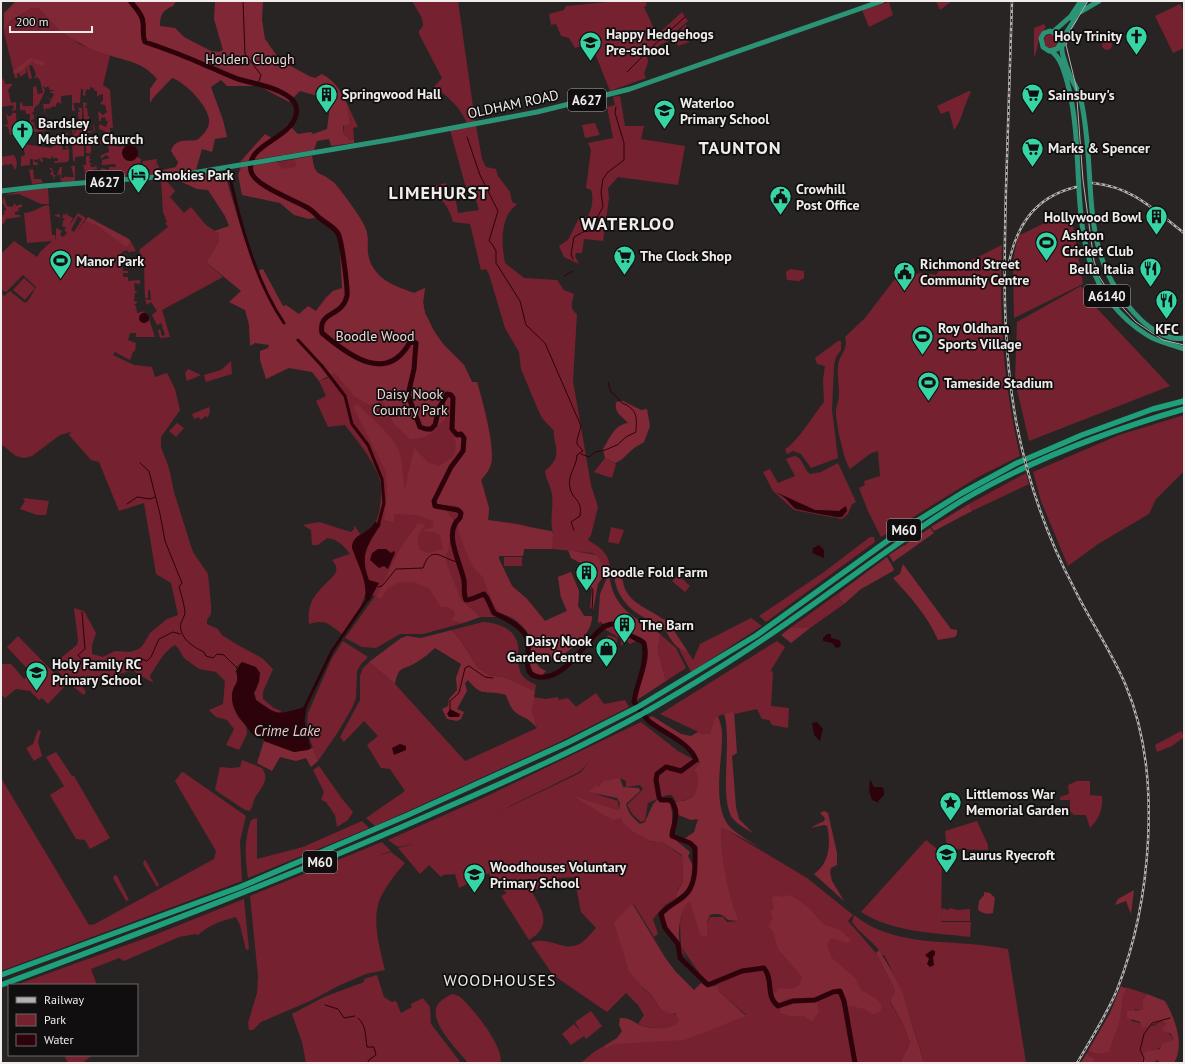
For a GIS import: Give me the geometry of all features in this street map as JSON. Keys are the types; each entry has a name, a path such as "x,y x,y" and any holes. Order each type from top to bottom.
{"highway":[{"name":"OLDHAM ROAD","path":"1,192 44,186 165,177 490,121 619,93 882,1"},
{"path":"1084,1 1093,4"},
{"name":"A6140","path":"1084,1 1080,12 1064,32 1061,42 1062,54 1081,100 1095,234 1101,261 1107,274 1128,307 1144,322 1170,338 1184,338"},
{"name":"A6140","path":"1084,1 1071,16 1054,31 1045,32 1041,40 1043,47 1056,55 1060,62 1073,104 1083,236 1090,263 1095,276 1110,300 1137,328 1157,341 1184,349"},
{"path":"1080,12 1099,1"},
{"name":"A6140","path":"1068,70 1064,52 1064,39 1075,19"},
{"path":"1051,51 1057,49 1061,42 1059,35 1054,31"},
{"name":"M60","path":"1,975 225,892 313,856 485,781 628,712 757,635 901,531 962,493 1017,464 1082,435 1152,409 1184,401"},
{"name":"M60","path":"1,985 190,914 317,864 490,788 651,709 762,640 906,537 965,499 1023,468 1087,441 1184,410"}],"green space":[{"name":"Holden Clough","path":"16,1 176,1 173,6 163,13 160,26 175,28 184,37 211,51 219,52 223,50 214,19 215,1 263,1 262,20 265,39 280,60 309,76 315,78 322,74 332,81 341,93 349,108 347,109 350,124 343,126 343,133 350,140 354,140 354,143 331,146 329,139 317,141 314,150 240,162 265,134 272,138 281,133 288,124 298,134 311,132 313,134 327,129 330,106 325,98 300,91 289,102 259,86 227,86 221,80 211,87 223,120 227,137 215,139 212,152 202,149 196,170 155,176 157,163 159,168 163,170 176,167 178,162 171,151 175,144 182,141 197,140 206,131 209,125 209,119 200,101 183,84 172,78 150,103 150,89 157,79 151,72 144,67 129,61 91,49 60,32 38,8 32,8 10,21 4,32 4,13"},
{"path":"412,1 458,1 475,121 467,123 453,102 434,87 442,78 419,34 419,31 423,26 422,18"},
{"path":"609,1 645,1 647,5 644,7 657,35 682,12 688,21 673,34 673,40 665,42 647,56 648,62 644,74 646,78 610,91 591,43 575,48 569,38 561,36 556,24 551,25 549,14 564,10 566,6"},
{"path":"936,1 952,1 940,10"},
{"path":"889,2 893,15 869,27 862,10"},
{"path":"1180,4 1184,12 1184,48 1173,53 1155,16"},
{"path":"32,8 38,8 58,27 60,32 71,37 79,44 110,56 103,85 110,90 113,128 110,128 110,138 113,138 114,143 118,147 126,146 122,150 132,160 137,157 141,159 140,168 136,168 136,175 131,175 128,171 125,178 112,179 112,170 108,172 105,171 107,179 102,179 101,168 109,170 109,167 116,167 115,164 102,165 102,160 110,158 106,155 101,159 101,155 109,152 108,145 100,144 100,140 102,140 103,143 108,142 108,139 104,139 105,131 99,129 99,124 106,127 108,121 106,121 105,117 101,118 101,121 99,121 98,111 103,115 107,112 105,105 100,104 103,100 103,94 97,97 97,91 93,88 90,87 90,90 87,89 85,93 86,95 83,96 83,89 81,89 80,103 73,103 75,110 72,111 72,95 61,96 61,104 58,102 56,107 54,106 50,108 50,110 49,108 45,109 45,115 43,104 49,104 51,101 46,96 51,100 54,94 49,92 55,90 50,90 48,86 46,88 43,86 45,91 39,104 34,108 34,112 31,113 34,115 34,119 31,120 31,122 34,122 35,129 39,129 38,124 41,124 46,131 35,132 32,129 21,130 21,126 30,126 27,125 26,120 30,122 30,114 26,114 25,110 20,110 20,103 22,102 23,106 33,106 33,87 36,86 38,94 43,93 40,80 37,77 34,79 36,74 32,65 29,66 32,78 29,79 26,67 26,73 20,77 19,73 17,74 18,78 15,78 4,32 10,21"},
{"path":"686,24 689,42 678,46 675,36"},
{"path":"1044,24 1046,27 1039,38 1034,58 1034,28"},
{"path":"1048,34 1054,34 1058,38 1058,44 1054,48 1048,48 1044,44 1044,38"},
{"path":"1105,40 1109,40 1112,45 1109,50 1105,50 1102,47 1102,43"},
{"path":"31,58 45,62 44,66 34,63 33,60 21,71 14,74 13,71"},
{"path":"1,78 4,80 5,84 13,84 8,90 11,103 16,102 16,110 12,111 12,109 14,109 13,105 1,107"},
{"path":"969,91 971,92 959,122 954,130 949,111 941,114 937,106"},
{"path":"620,96 625,126 644,126 641,139 685,146 678,185 618,177 608,188 609,198 603,241 584,239 582,253 576,253 575,256 579,264 564,257 559,246 568,240 579,218 588,216 592,203 592,196 591,190 586,188 591,150 588,143 613,138 607,107 615,105 613,97"},
{"path":"83,102 87,103 85,108 87,108 88,115 86,116 89,116 89,121 86,123 89,124 86,125 87,131 94,131 94,125 95,131 86,134 90,135 89,144 91,144 90,153 92,154 86,153 86,136 84,136 84,142 72,141 72,136 84,120"},
{"path":"78,108 82,108 82,120 72,134 73,121 75,120 75,124 79,123 78,112 80,112"},
{"path":"349,108 358,127 353,128 354,140 350,140 343,133 347,109"},
{"path":"12,113 16,113 17,137 11,139 14,135 10,135 8,127 3,125 8,124 6,114 11,116"},
{"path":"595,123 600,135 585,138 582,125"},
{"name":"Daisy Nook Country Park","path":"476,126 482,159 486,167 496,169 498,176 510,192 512,202 517,204 507,216 503,229 503,250 505,263 524,278 557,280 564,290 574,294 572,308 577,314 573,381 591,485 598,507 591,535 588,540 605,553 610,566 607,571 597,555 592,553 552,549 524,549 523,556 499,556 512,586 527,599 545,621 567,611 561,597 558,577 571,572 579,591 578,606 584,616 592,616 591,624 584,637 554,661 549,655 536,653 537,664 540,668 546,671 541,676 533,672 530,638 524,628 516,621 500,613 495,617 480,617 423,634 400,634 376,648 362,647 345,638 375,596 366,593 361,606 342,634 327,623 319,622 309,624 310,607 312,601 336,572 335,563 332,560 350,554 340,543 327,538 318,545 312,545 311,530 303,525 319,522 351,532 354,529 354,525 360,534 367,531 373,526 378,516 381,500 381,484 378,473 365,451 345,425 328,427 316,401 326,396 319,381 328,378 310,319 326,297 333,291 350,289 341,233 331,223 254,166 312,156 316,171 336,185 363,223 368,238 369,260 377,273 389,283 414,293 425,288 423,302 425,313 434,331 443,344 464,365 472,382 477,382 488,425 492,450 490,467 481,480 489,508 488,520 519,524 553,533 552,495 545,471 556,458 554,431 542,418 521,369 519,352 505,328 489,274 486,269 481,270 470,224 453,222 446,205 432,193 435,186 446,183 449,201 456,201 458,213 479,210 473,189 468,191 465,184 450,130"},
{"path":"59,133 68,133 66,138 68,148 66,148 65,142 63,142 62,147 63,150 69,149 69,160 67,162 55,163 54,161 58,161 58,158 53,158 52,155 51,159 42,157 43,162 41,162 40,159 34,160 34,162 37,162 38,165 33,165 33,159 30,159 30,165 21,166 21,157 25,155 23,144 52,148 53,144 55,144 54,135 58,135"},
{"path":"84,142 84,156 75,157 75,162 73,160 72,143"},
{"path":"13,155 17,162 15,170 12,164 6,165 5,162 5,165 1,166 1,157"},
{"path":"90,155 89,159 92,159 89,161 90,163 93,163 90,164 91,167 95,167 96,164 97,169 92,170 92,179 87,179 83,165 86,165 86,156"},
{"name":"Boodle Wood","path":"312,156 316,171 336,185 363,223 368,238 369,260 377,273 389,283 414,293 425,288 423,302 425,313 434,331 443,344 464,365 472,382 477,382 488,425 492,450 490,467 481,480 489,508 488,520 551,531 553,533 552,549 524,549 523,556 499,556 512,586 527,599 545,621 567,611 561,597 558,577 571,572 579,591 578,606 584,616 592,616 591,624 584,637 554,661 549,655 536,653 537,664 540,668 546,671 541,676 533,672 530,664 531,644 528,632 514,618 500,613 494,605 482,576 473,567 459,533 458,525 463,515 461,509 454,505 446,505 445,509 454,521 450,533 448,552 446,554 447,565 461,600 480,617 462,623 451,620 455,616 454,611 448,607 441,607 429,588 414,582 400,582 388,588 381,599 376,597 400,549 418,523 426,525 418,536 420,550 428,553 443,549 440,535 433,532 423,531 433,527 434,521 417,515 394,514 394,522 384,520 387,496 386,472 353,407 358,404 393,441 400,454 402,462 405,489 414,448 429,463 439,466 454,456 456,444 448,416 428,435 417,439 410,439 394,424 382,401 369,405 354,396 335,373 319,381 312,372 289,368 266,379 260,360 260,351 268,348 269,345 255,343 250,346 249,325 245,310 229,302 241,291 206,262 219,241 219,234 214,231 229,226 225,216 208,190 197,189 173,178 224,171 243,235 257,271 263,269 283,306 286,305 299,314 308,306 316,311 333,291 342,288 340,252 343,251 341,233 322,216 309,219 294,215 280,203 242,195 238,175 241,167 277,162 282,169 296,167 295,159"},
{"path":"157,159 155,176 143,177 141,169 143,161"},
{"path":"71,166 75,166 75,181 61,182 60,174 55,176 54,180 53,175 50,175 52,171 49,168 52,168 54,175 57,175 60,167 62,167 61,178 64,178 65,176 74,177"},
{"path":"33,169 34,179 41,179 43,183 32,184 29,170"},
{"path":"165,179 175,191 170,197 184,213 191,207 206,225 219,234 219,241 206,262 223,277 162,310 170,337 160,338 158,330 160,329 162,336 165,335 161,323 157,325 152,315 157,311 151,302 147,305 145,299 151,300 150,290 148,290 148,298 145,298 144,268 139,250 168,227 165,223 167,222 163,212 161,180"},
{"path":"48,188 49,204 41,204 19,194 4,195 22,191"},
{"path":"4,197 7,206 12,207 15,203 16,206 22,204 22,207 18,208 19,211 15,212 15,215 20,215 20,217 6,219 4,224 1,223 1,217 5,213 3,211 6,209 2,202"},
{"path":"49,205 52,235 55,235 56,241 56,228 62,231 60,235 63,237 67,233 64,229 67,228 62,226 62,222 65,219 55,216 55,215 60,214 60,217 63,218 63,214 65,215 68,212 67,215 73,218 69,226 78,213 86,218 76,233 85,221 97,226 125,245 126,248 131,242 136,251 129,252 126,250 121,253 121,255 126,254 127,265 122,264 123,271 128,271 128,273 123,273 123,277 128,277 128,281 140,280 140,284 134,283 135,291 138,292 135,293 134,301 138,302 134,305 136,306 137,313 145,311 142,314 149,321 149,319 155,337 136,337 136,333 130,333 128,340 136,343 135,351 133,352 130,360 115,352 113,355 134,365 152,367 155,377 167,373 175,389 180,410 161,437 161,447 169,468 174,492 193,552 208,574 211,614 207,620 207,624 218,629 222,635 236,644 262,658 273,669 263,692 263,699 274,708 281,711 281,713 275,713 256,700 254,693 257,688 248,666 242,662 236,667 238,682 232,694 233,705 238,717 246,726 247,734 239,750 226,745 234,729 227,720 216,717 209,710 223,704 225,681 216,672 199,669 184,658 175,645 164,655 151,674 150,677 154,683 133,670 100,680 85,681 82,686 86,692 84,695 71,685 52,665 77,645 78,640 74,608 84,611 96,633 92,645 92,654 103,657 115,651 130,652 139,649 150,633 167,619 178,615 171,583 156,574 144,503 119,511 99,462 91,460 69,435 71,432 60,435 32,456 24,458 16,456 1,444 1,293 4,296 10,291 25,303 28,301 36,287 23,275 6,292 1,290 1,254 14,241 37,257 52,241 27,243 24,213","holes":["78,216 82,219 74,232 71,230"]},
{"name":"Ashton Cricket Club","path":"1059,216 1067,216 1073,226 1083,284 1014,318 1013,260 1018,236"},
{"path":"88,217 129,239 131,242 126,248 97,226 85,221"},
{"name":"Roy Oldham Sports Village","path":"1002,245 1001,299 1006,376 1014,429 1020,456 978,477 881,537 868,511 859,488 865,485 864,481 880,476 878,451 871,453 850,469 845,458 838,431 836,409 839,396 838,369 840,358 846,345 845,337 865,318 901,271 906,280 916,274 923,273 936,275 940,269 939,264 947,265 963,263"},
{"path":"790,269 804,271 804,278 799,281 787,280 786,272"},
{"path":"24,278 35,288 25,300 13,290"},
{"path":"1081,286 1090,301 1170,386 1029,441 1015,381 1017,322"},
{"path":"838,341 841,341 841,350 836,357 834,365 832,410 838,458 811,468 801,454 793,451 787,454 785,449 790,446 800,435 824,402 823,380 825,366 817,364 815,358"},
{"path":"231,361 232,374 206,382 204,375 221,370"},
{"path":"188,369 201,375 187,381 185,373"},
{"path":"623,401 641,410 647,409 650,426 644,442 615,463 605,458 603,449 610,436 616,429 623,424 628,423 616,409 616,402"},
{"path":"209,407 210,410 208,418 206,416 200,420 199,417 194,419 192,414"},
{"path":"1184,415 1184,471 1156,499 1149,514 1098,544 1068,566 1041,501 1033,472 1119,435"},
{"path":"177,423 184,428 176,437 169,431"},
{"path":"794,456 797,457 810,474 821,472 838,463 856,502 852,504 848,514 842,519 794,510 773,491 763,472 770,469 778,483 795,476 786,459","holes":["776,492 815,510 840,511 843,506 838,518 820,512 795,509 786,498"]},
{"path":"605,458 616,464 612,478 594,472"},
{"path":"1026,473 1029,484 972,511 969,504"},
{"path":"23,498 49,501 46,515 37,515 20,509 25,501"},
{"path":"969,504 972,511 934,531 931,527"},
{"path":"611,527 624,530 619,544 608,542"},
{"path":"930,528 934,533 893,562 889,555 904,545 905,546"},
{"path":"870,537 874,537 875,542 766,622 759,616 824,572"},
{"path":"568,550 597,555 607,571 598,584 593,611 590,607 592,590 587,586 585,577 579,575 583,568 582,564 571,558"},
{"path":"504,557 522,557 522,566 504,566"},
{"path":"887,557 894,569 893,571 861,589 844,604 840,599 840,592"},
{"path":"903,564 951,629 957,630 955,637 938,640 924,615 893,578 900,574"},
{"path":"622,569 623,580 628,595 640,605 667,620 688,652 680,649 662,627 638,614 622,599 616,586 614,571"},
{"path":"609,573 611,585 620,603 633,616 660,634 658,651 666,681 637,700 646,668 648,651 646,644 642,638 630,633 619,624 601,624 598,622 600,594"},
{"path":"678,575 690,586 685,592 672,581"},
{"path":"840,592 840,599 844,604 810,628 790,628"},
{"path":"751,618 762,626 691,672 679,649 688,652 693,660 700,644"},
{"path":"483,622 495,624 505,628 514,635 518,646 520,671 524,678 536,685 535,691 507,678 489,675 478,668 461,641 452,630"},
{"path":"613,626 638,640 630,644 627,641 621,646 621,639 604,629"},
{"path":"790,628 810,628 791,643 781,635"},
{"path":"452,630 461,641 478,668 489,675 507,678 535,691 532,711 537,728 527,719 516,713 509,703 506,695 500,693 482,692 473,686 468,680 465,683 467,691 457,709 464,712 461,719 457,721 447,719 442,709 448,706 449,699 457,690 456,678 461,664 435,648 420,660 402,669 398,673 395,684 369,662 401,638 407,636 421,638"},
{"path":"660,634 676,648 686,668 666,681 658,651"},
{"path":"609,635 617,638 617,650 610,651 610,647 607,646 607,640 604,639"},
{"path":"18,636 66,685 48,704 42,698 39,700 30,691 16,689 5,698 1,694 1,664 11,664 24,679 31,673 7,647"},
{"path":"343,641 368,657 357,671 356,698 352,708 318,761 308,732 308,713 332,658"},
{"path":"777,641 785,647 771,670 773,673 771,706 789,708 788,728 772,725 769,720 762,719 757,709 735,714 734,711 715,717 711,734 703,734 660,714"},
{"path":"369,662 395,684 465,761 537,728 532,711 533,697 546,699 558,697 559,700 568,698 576,707 596,693 604,704 625,700 629,707 555,744 375,826 366,818 405,791 390,769 381,768 367,745 378,736 364,721 344,742 340,737 360,700 360,676 363,668"},
{"path":"734,711 737,753 732,756 736,807 739,819 753,833 735,821 730,813 727,801 727,739 724,714"},
{"path":"652,716 681,734 691,736 698,732 710,734 715,717 718,716 722,734 719,784 721,810 725,820 732,829 742,837 761,848 721,828 722,851 728,887 739,921 728,920 720,914 710,915 707,922 707,937 700,935 690,901 681,916 679,937 681,948 690,963 680,950 678,940 667,927 663,914 685,898 693,886 696,873 697,854 693,844 684,839 694,832 698,819 691,820 676,814 674,804 690,798 695,793 698,777 697,773 694,771 700,763 695,753 648,718"},
{"path":"641,722 678,751 700,763 697,788 691,797 676,802 672,795 667,795 648,803 645,820 641,822 633,815 627,805 643,789 640,785 626,787 626,781 620,778 590,792 618,801 619,810 572,797 621,818 651,841 664,843 682,856 683,882 677,891 677,898 665,905 653,919 658,934 654,937 633,903 643,989 652,995 660,1009 669,1011 676,1016 680,1021 677,1024 672,1027 660,1028 638,1024 644,1015 638,1005 626,993 607,1012 553,975 531,943 543,941 566,946 577,945 587,938 596,928 581,912 574,877 559,878 552,886 531,890 541,910 543,922 537,934 529,940 501,896 507,893 492,881 489,873 459,888 455,874 443,875 441,877 429,865 420,874 398,848 413,844 398,847 388,840 485,797","holes":["589,762 580,773 486,818 579,772"]},
{"path":"38,730 41,731 38,742 42,756 34,761 26,748 33,744"},
{"path":"1181,731 1184,737 1172,746 1157,752 1155,745"},
{"path":"264,741 294,752 313,748 318,761 311,767 306,758 296,761 280,757 272,771 257,763"},
{"path":"56,752 72,776 74,776 110,838 90,849 85,840 76,839 50,795 64,786 46,757"},
{"path":"242,760 262,768 265,776 263,786 255,798 250,811 245,810 215,790 220,767 240,767"},
{"path":"319,766 353,812 348,820 337,827 335,815 326,802 321,800 324,792 313,770"},
{"path":"183,772 246,816 240,841 242,881 1,971 1,778 89,925 93,925 214,859 216,851 175,781"},
{"path":"620,778 623,787 639,788 640,791 626,804 631,815 640,824 645,822 653,804 658,799 670,802 672,812 672,837 690,852 688,856 693,868 689,885 677,898 677,892 683,882 682,855 664,843 651,841 635,833 623,823 621,818 613,820 572,796 619,810 620,803 617,798 589,792 596,785 599,787 603,781"},
{"path":"1077,781 1090,781 1090,795 1102,796 1100,814 1090,828 1086,815 1074,815 1070,811 1070,800 1060,800 1060,797 1069,794 1068,785"},
{"path":"824,811 828,813 837,853 837,865 831,868 830,872 832,881 844,901 814,874 826,858 829,839 827,826 824,825 810,828 824,821 825,818 820,813"},
{"path":"257,818 257,859 303,847 362,821 369,828 248,878 246,856 247,834 251,820"},
{"path":"977,821 988,845 988,850 947,849 945,831"},
{"path":"721,828 807,878 853,915 848,921 876,953 895,990 890,1002 905,1028 910,1043 900,1063 582,1062 604,1046 746,1015 719,991 718,985 705,981 681,947 680,923 684,906 690,900 701,935 707,936 707,923 710,917 723,917 727,922 739,921 734,910 725,876"},
{"path":"926,840 936,848 942,860 941,922 971,922 970,937 900,928 874,919 861,912"},
{"path":"382,842 391,851 376,856 391,852 405,863 385,889 378,905 376,921 379,946 385,970 366,974 340,985 310,1001 261,1022 253,1030 249,1030 248,1023 257,993 258,976 250,896"},
{"path":"144,860 146,861 159,885 157,887 143,864"},
{"path":"115,875 117,876 129,900 126,901 113,878"},
{"path":"1134,890 1131,914 1126,901 1115,905 1118,899"},
{"path":"984,892 990,893 995,898 993,913 989,914 978,910 979,901 984,895"},
{"path":"777,895 781,897 790,895 808,907 823,924 840,930 852,941 848,943 831,938 827,945 831,957 855,978 861,990 877,999 882,1006 880,1012 872,1014 863,1008 860,1009 855,1006 847,1006 845,997 839,989 813,998 789,998 779,1003 771,997 779,988 791,989 797,987 802,977 778,949 773,931 768,926 773,918 771,912 774,908 772,900 773,897"},
{"path":"244,899 249,949 246,950 240,925 236,917 216,924 198,935 196,934 179,937 124,961 119,958 91,969 97,984 19,984 157,934"},
{"path":"632,903 666,959 676,972 694,990 701,983 707,987 718,985 719,991 746,1016 684,1040 615,1044 606,1048 604,1046 617,1038 622,1031 619,1025 620,1018 629,1019 643,1026 652,1028 673,1026 679,1021 675,1013 671,1014 660,1009 652,995 644,989 629,971 614,923"},
{"path":"941,908 949,910 949,908 956,910 970,909 970,921 941,921"},
{"path":"854,915 867,924 895,935 925,941 976,944 1008,949 1026,1063 924,1063 907,1008 891,968 884,955 882,955 852,922"},
{"path":"879,950 893,973 903,994 924,1063 900,1063 910,1043 905,1028 890,1001 895,990 876,953"},
{"path":"377,975 384,997 392,1002 396,1001 401,1013 412,1007 411,1004 423,998 430,1007 431,1024 461,1063 306,1063 302,1042 292,1014 324,997 364,982 364,979"},
{"path":"1121,986 1126,989 1124,992 1122,1010 1118,1028 1108,1052 1096,1054 1088,1051 1110,1013"},
{"path":"1125,987 1147,994 1142,1000 1142,1011 1135,1009 1131,1021 1153,1026 1162,1021 1166,1024 1164,1028 1174,1039 1156,1050 1147,1051 1141,1063 1095,1063 1094,1058 1086,1054 1088,1051 1096,1054 1114,1039 1121,1013 1122,996"},
{"path":"452,994 459,996 487,1028 498,1048 500,1063 468,1063 450,1042 439,1024 436,1015 436,1007 442,1000"},
{"path":"1147,994 1165,1001 1172,1015 1179,1040 1179,1048 1174,1063 1161,1063 1157,1060 1153,1063 1141,1063 1143,1054 1147,1051 1160,1049 1162,1044 1174,1039 1170,1033 1164,1032 1162,1029 1166,1024 1162,1021 1143,1028 1140,1022 1127,1018 1127,1011 1142,1010 1142,1000"},
{"path":"824,997 823,1000 818,1002 817,1005 819,1011 812,1022 804,1016 790,1016 780,1013 781,1008 790,1003 815,1001"},
{"path":"591,1011 602,1026 586,1039 584,1036 571,1045 562,1034 574,1024 581,1032 575,1022"},
{"path":"1086,1054 1094,1058 1095,1063 1081,1063"},
{"path":"64,1056 92,1056 82,1063 68,1063"}],"water":[{"path":"130,145 137,150 138,153 133,160 130,161 123,156 122,153 127,146"},
{"path":"142,313 146,313 149,318 146,323 142,323 139,320 139,316"},
{"path":"775,492 815,510 839,511 846,506 847,511 842,517 839,517 797,509 784,497"},
{"path":"375,522 381,524 366,550 365,563 369,580 379,583 369,601 365,598 366,592 364,579 352,548 355,539"},
{"path":"819,545 824,550 824,558 812,553 813,548"},
{"path":"378,549 386,549 391,553 394,551 395,553 388,569 384,566 379,568 370,560 372,553"},
{"path":"827,634 831,634 831,638 839,640 841,643 840,647 836,648 832,643 823,641 823,638"},
{"name":"Crime Lake","path":"242,662 256,667 260,673 259,682 254,693 256,700 274,712 284,712 305,707 303,721 308,750 294,752 264,741 264,739 254,736 241,720 234,708 232,694 237,681 236,671"},
{"path":"450,709 460,714 459,717 449,717 447,714"},
{"path":"817,722 823,729 820,741 814,735 812,723"},
{"path":"400,744 406,746 406,750 394,755 392,748"},
{"path":"870,779 874,787 882,787 884,790 884,795 878,801 879,803 872,800 869,791"},
{"path":"932,950 935,951 935,955 933,957 934,965 930,967 927,964 929,959 925,955"}],"waterway":[{"path":"130,1 142,17 145,42 184,56 238,79 277,90 289,97 294,103 297,112 292,123 286,130 255,154 251,162 251,171 259,182 308,208 338,233 343,256 347,296 340,308 327,317 324,321 322,333 343,350 355,357 367,362 379,364 390,362 401,355 410,342 416,343 414,369 408,395 420,427 431,429 435,425 439,408 447,394 451,395 453,398 452,429 457,435 461,434 464,438 463,451 451,467 434,501 435,506 458,510 461,513 460,518 455,524 453,539 454,548 464,581 466,600 484,594 494,613 521,629 527,638 528,643 527,661 529,672 539,677 551,676 561,670 571,662 605,626 613,624 618,625 630,635 644,643 645,659 634,702 648,720 682,743 693,754 696,760 681,771 666,767 657,774 656,780 659,797 661,800 670,800 674,805 676,819 672,836 690,843 695,848 694,874 688,892 661,914 665,928 678,944 680,958 708,985 742,971 764,968 769,978 770,993 774,1002 778,1006 793,1001 815,1000 833,992 840,991 844,1001 855,1063"},
{"path":"243,1 245,54 261,75 258,84"},
{"path":"627,72 685,17"},
{"path":"573,259 571,254 574,237 583,232 595,230 598,226 598,216 603,207 601,192 603,179 608,172 624,160 624,143 615,113 616,107"},
{"path":"467,137 480,175 498,211 489,241 496,251 496,263 520,301 526,325 545,343 581,426 577,444 583,451 577,455 569,483 571,492 579,503 581,510 580,516 571,522 574,530"},
{"path":"230,178 239,215 258,272 265,290 284,323"},
{"path":"564,276 573,271"},
{"path":"298,340 322,366 345,396 352,424 368,445 382,479 384,503 378,526"},
{"path":"581,454 589,457 595,452 617,445 626,437 636,432 636,418 634,412 611,392 608,382"},
{"path":"140,463 149,471 165,541 182,583 179,587 185,614 181,623 182,633 187,641 204,652 206,656 213,658 217,654 224,655 237,668"},
{"path":"127,504 137,497 150,499 155,497"},
{"path":"378,587 382,586 396,569 423,568 430,556 435,554 459,562"},
{"path":"589,566 588,581 593,590 592,611"},
{"path":"309,748 303,721 305,707 332,651 369,597"},
{"path":"82,612 85,649 78,655 91,670 97,667 108,668 138,658 147,661 151,657 159,639 173,632 180,634"},
{"path":"600,622 605,627"},
{"path":"450,709 450,701 459,693 465,668 469,666 485,677 493,678"},
{"path":"325,1005 338,1009 344,1018 355,1016"},
{"path":"358,1018 363,1024 367,1047 374,1047 376,1055 367,1063"},
{"path":"1143,1063 1144,1058 1140,1050 1144,1034 1152,1023 1170,1018"}],"tram line":[{"path":"1088,1 1070,31 1066,45 1076,86 1083,180 1094,261 1099,276 1110,294 1136,322 1163,340 1184,345"}],"railway":[{"path":"1012,1 1005,247 1006,334 1011,392 1026,464 1047,528 1064,569 1120,673 1138,721 1145,758 1148,798 1148,838 1145,879 1129,956 1113,1000 1077,1063"},
{"path":"1093,183 1120,189 1142,201 1184,233"},
{"path":"1008,268 1016,239 1029,216 1038,206 1049,198 1076,187"}],"place":[{"name":"Holy Trinity","path":"1137,56"},
{"name":"Happy Hedgehogs Pre-school","path":"590,62"},
{"name":"Springwood Hall","path":"326,114"},
{"name":"Sainsbury's","path":"1032,114"},
{"name":"Waterloo Primary School","path":"665,130"},
{"name":"Bardsley Methodist Church","path":"22,150"},
{"name":"Marks & Spencer","path":"1033,168"},
{"name":"Smokies Park","path":"138,194"},
{"name":"Crowhill Post Office","path":"780,216"},
{"name":"Hollywood Bowl","path":"1157,236"},
{"name":"Ashton Cricket Club","path":"1046,262"},
{"name":"The Clock Shop","path":"625,276"},
{"name":"Manor Park","path":"61,280"},
{"name":"Bella Italia","path":"1150,288"},
{"name":"Richmond Street Community Centre","path":"905,292"},
{"name":"KFC","path":"1167,320"},
{"name":"Roy Oldham Sports Village","path":"923,356"},
{"name":"Tameside Stadium","path":"928,402"},
{"name":"Boodle Fold Farm","path":"587,592"},
{"name":"The Barn","path":"625,644"},
{"name":"Daisy Nook Garden Centre","path":"607,668"},
{"name":"Holy Family RC Primary School","path":"36,692"},
{"name":"Littlemoss War Memorial Garden","path":"950,822"},
{"name":"Laurus Ryecroft","path":"946,874"},
{"name":"Woodhouses Voluntary Primary School","path":"474,894"}],"district":[{"name":"TAUNTON","path":"740,147"},
{"name":"LIMEHURST","path":"439,192"},
{"name":"WATERLOO","path":"628,223"},
{"name":"WOODHOUSES","path":"500,980"}]}
